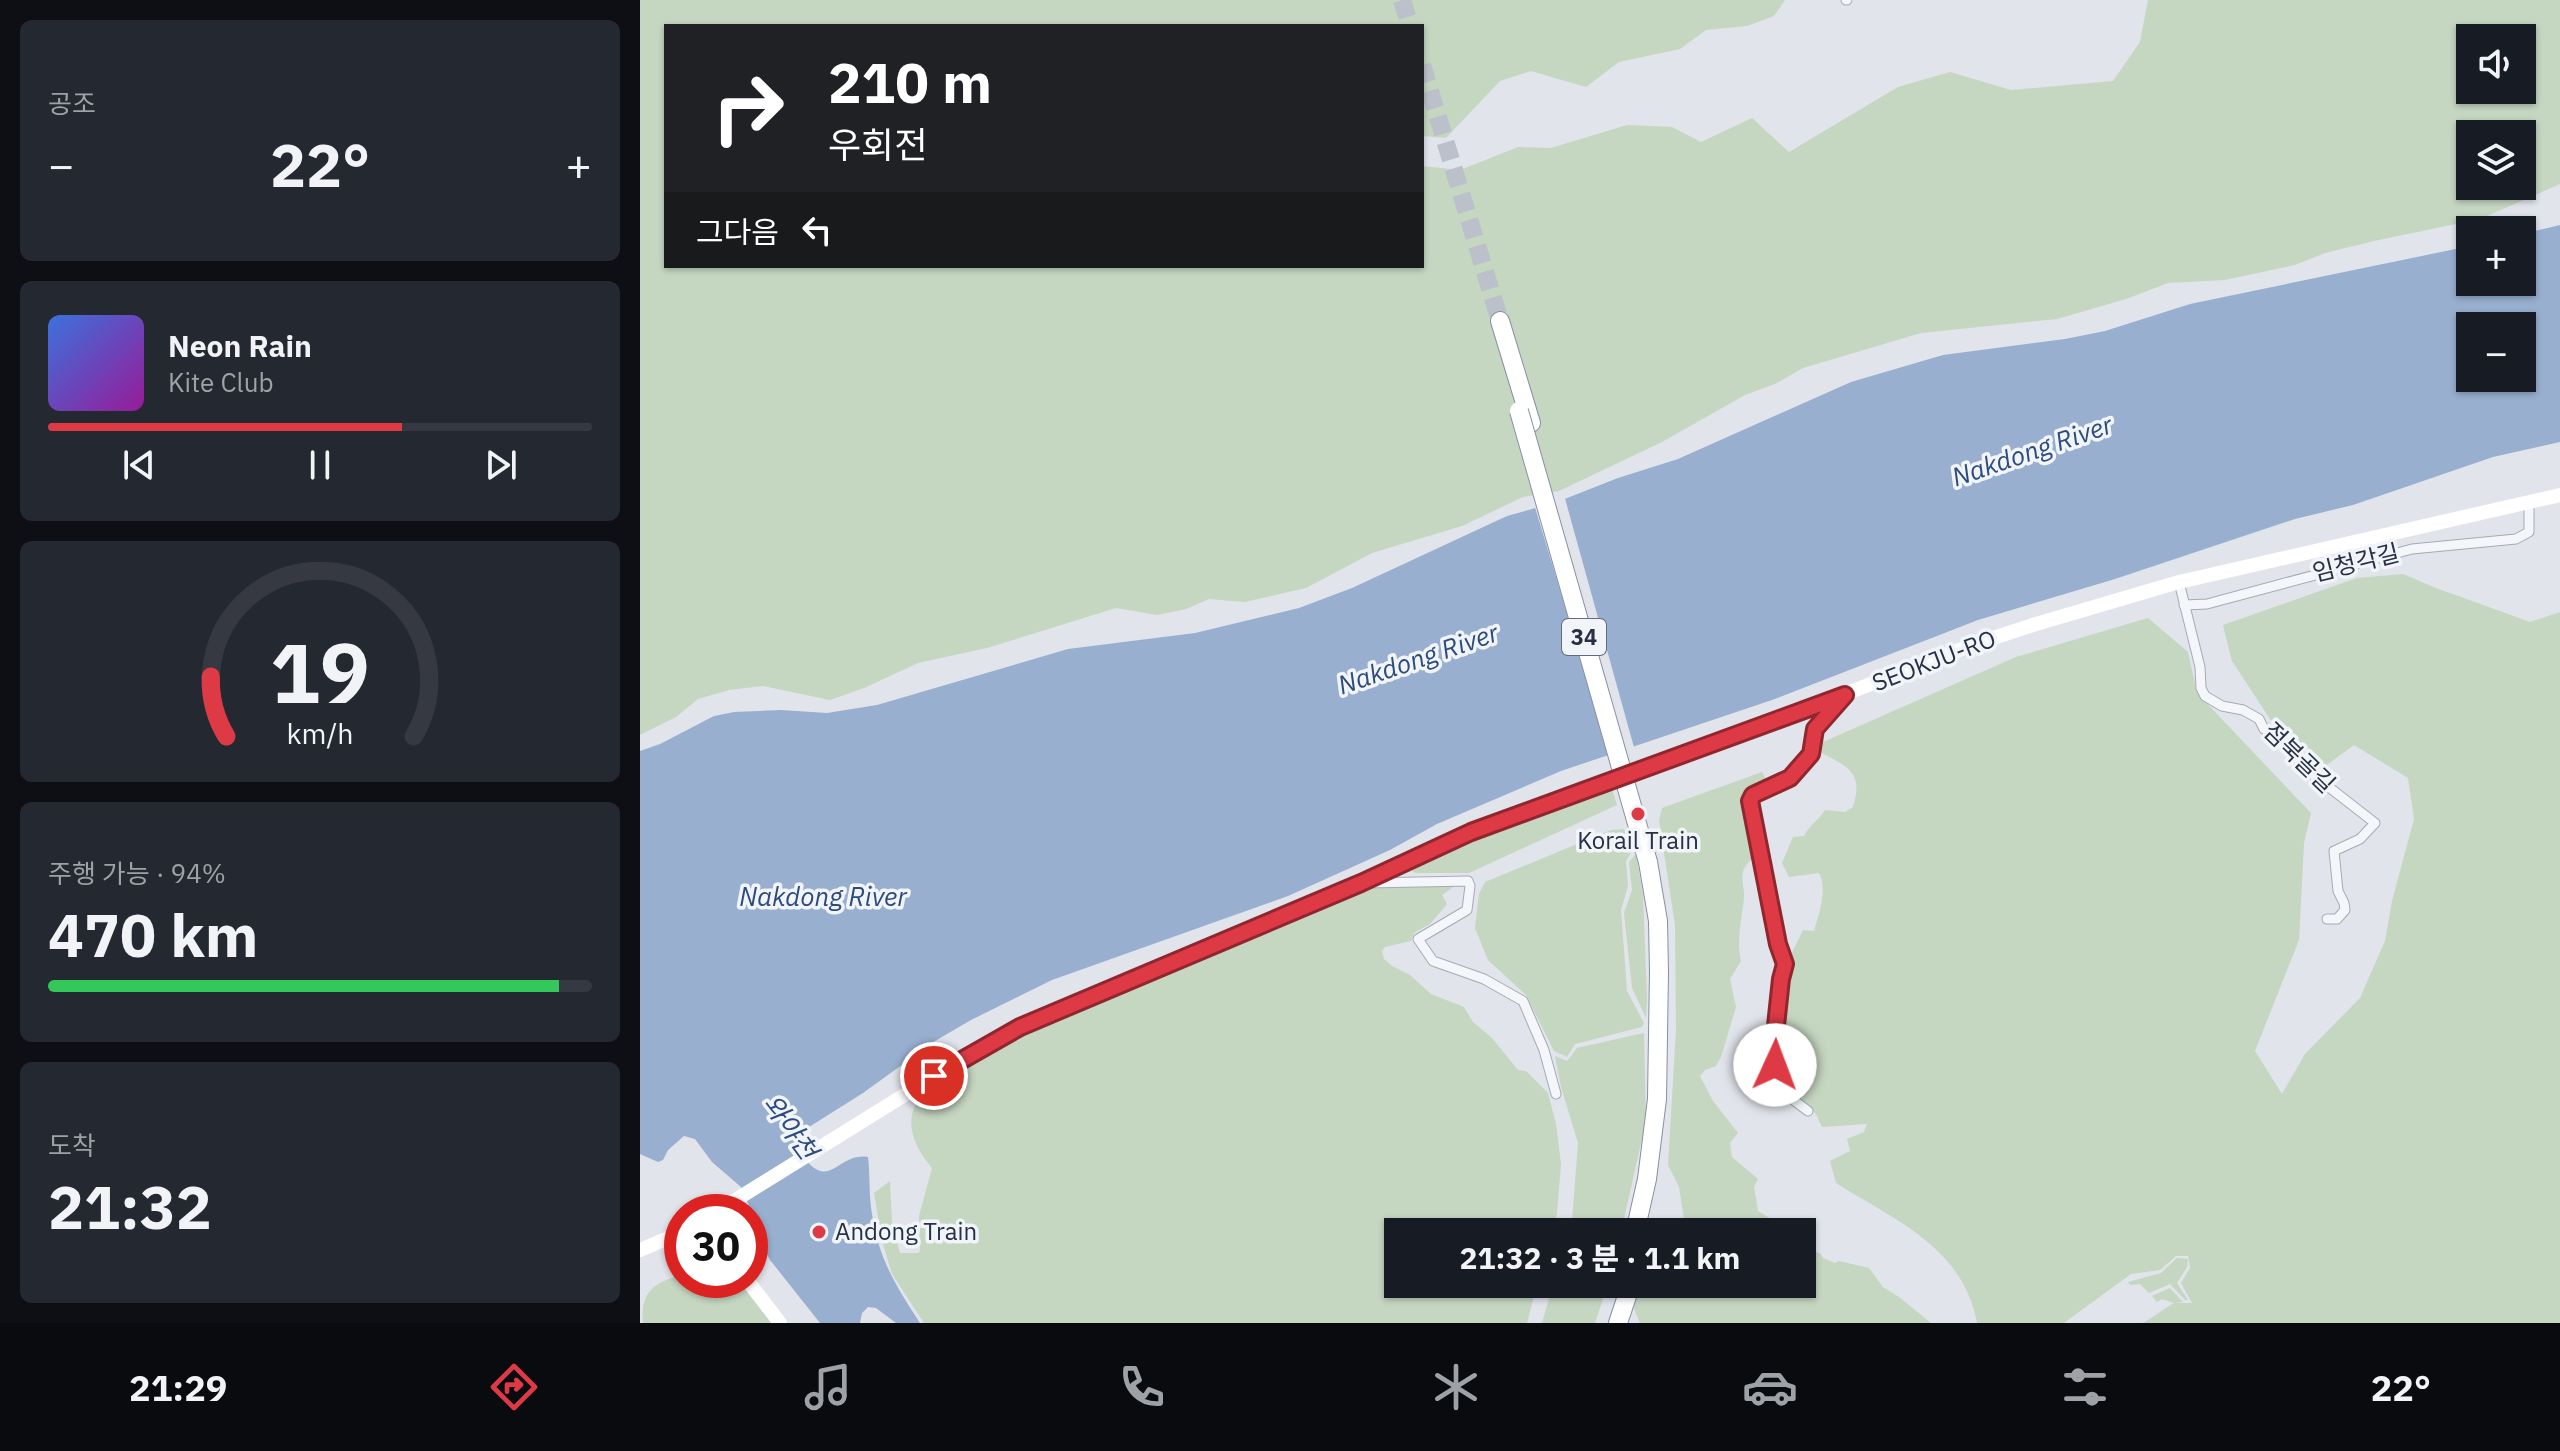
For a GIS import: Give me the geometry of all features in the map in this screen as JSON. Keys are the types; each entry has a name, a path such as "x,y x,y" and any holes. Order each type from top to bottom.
{"highway":[{"name":"34","path":"1496,322 1664,908 1668,967 1667,1096 1657,1176 1648,1218"},
{"name":"34","path":"1638,1218 1647,1179 1657,1099 1659,972 1653,863"},
{"path":"1609,1323 1617,1298"},
{"path":"1618,1323 1626,1298"}],"street":[{"name":"SEOKJU-RO","path":"750,1194 814,1150 1020,1027 1361,883 1486,826 1845,695 1972,645 2179,582 2560,495"},
{"name":"임청각길","path":"2184,605 2207,604 2412,549 2516,539 2529,532 2529,501"},
{"name":"점북골길","path":"2179,582 2205,696 2222,706 2243,710 2259,719 2264,729 2280,737 2292,750 2303,767 2375,823 2360,839 2334,851 2338,891 2345,910 2337,919 2327,919"},
{"path":"1808,1111 1776,1087 1775,1035 1785,964 1778,944 1750,801 1753,795 1790,778 1811,754 1815,729 1845,695"},
{"path":"1361,883 1468,881 1467,910 1418,939 1433,961 1484,979 1523,1001 1544,1050 1556,1094"},
{"path":"640,1250 662,1241"},
{"path":"761,1298 780,1323"}],"green space":[{"path":"640,0 1785,0 1774,16 1747,26 1706,30 1680,49 1619,62 1586,87 1531,71 1500,81 1446,138 1424,136 1424,24 664,24 664,268 1424,268 1424,166 1460,170 1518,147 1551,148 1627,125 1672,127 1701,142 1752,118 1789,152 1898,87 1950,72 2011,90 2113,81 2140,42 2148,0 2560,0 2560,184 2536,194 2536,120 2456,120 2456,200 2523,200 2487,216 2456,216 2456,224 2374,241 2325,253 2295,265 2225,280 2168,283 2057,319 1921,333 1803,368 1775,384 1745,395 1662,442 1559,491 1523,497 1462,526 1372,553 1306,588 1245,602 1209,599 1186,609 1157,615 1116,608 987,648 918,663 830,700 763,686 729,690 698,699 676,717 640,735"},
{"path":"2403,574 2530,622 2560,612 2560,1323 2143,1323 2174,1303 2162,1299 2157,1302 2152,1296 2170,1288 2183,1302 2175,1303 2192,1303 2181,1283 2190,1268 2188,1256 2176,1256 2160,1270 2131,1274 2064,1323 1977,1323 1958,1274 1942,1255 1903,1224 1836,1183 1830,1161 1850,1151 1847,1139 1864,1132 1867,1124 1822,1127 1816,1114 1782,1084 1790,957 1803,930 1814,931 1823,887 1819,873 1789,877 1782,863 1793,837 1804,836 1825,810 1845,812 1853,807 1856,795 1855,778 1846,767 1820,752 1823,742 2016,657 2148,618 2188,652 2197,693 2311,813 2304,843 2299,940 2255,1051 2282,1094 2305,1054 2360,998 2385,941 2392,901 2414,819 2408,778 2354,745 2320,770 2276,728 2232,661 2223,625 2357,578"},
{"path":"1762,772 1767,781 1751,790 1740,803 1753,858 1742,875 1741,961 1730,979 1736,1007 1721,1057 1716,1066 1705,1070 1700,1076 1713,1101 1738,1133 1730,1143 1732,1157 1758,1179 1754,1187 1758,1211 1770,1218 1684,1218 1679,1187 1668,1165 1676,1030 1675,925 1659,820 1662,808"},
{"path":"1611,786 1617,805 1469,873 1415,873 1410,869 1446,850"},
{"path":"1624,829 1632,851 1626,861 1628,886 1621,910 1627,991 1644,1023 1642,1027 1575,1044 1567,1057 1554,1051 1526,995 1488,960 1475,928 1479,894 1485,882 1611,830"},
{"path":"1636,854 1643,894 1646,1018 1632,988 1624,913 1632,890 1629,862"},
{"path":"1456,885 1442,895 1447,904 1430,924 1414,933 1411,941 1385,947 1382,951 1384,959 1410,975 1431,994 1464,1007 1473,1022 1492,1038 1518,1070 1526,1071 1548,1093 1561,1164 1556,1218 1384,1218 1384,1298 1533,1298 1527,1323 924,1323 892,1274 882,1241 874,1193 890,1181 892,1223 900,1253 918,1253 919,1216 932,1168 914,1139 911,1120 918,1100 926,1090 1020,1034 1367,888"},
{"path":"1644,1033 1646,1121 1624,1218 1572,1218 1578,1143 1555,1056 1567,1061 1577,1048"},
{"path":"1816,1252 1835,1263 1839,1261 1869,1268 1883,1287 1931,1323 1640,1323 1632,1304 1634,1298 1816,1298"},
{"path":"2177,1258 2188,1259 2187,1267 2177,1283 2188,1300 2170,1284 2149,1293 2140,1284 2130,1285 2128,1282 2161,1273"},
{"path":"664,1282 664,1298 754,1298 773,1323 643,1323 644,1303 657,1285"},
{"path":"1549,1298 1603,1298 1595,1323 1542,1323"}],"water":[{"name":"Nakdong River","path":"2560,225 2560,442 2493,457 2353,505 2295,519 2115,579 1978,620 1772,700 1561,771 1437,824 1390,850 1288,896 1052,980 971,1020 809,1127 798,1138 796,1146 807,1161 825,1171 857,1157 868,1157 871,1207 882,1255 920,1323 896,1323 876,1308 868,1307 862,1313 860,1323 820,1323 768,1256 768,1194 744,1194 741,1187 712,1162 695,1139 684,1136 658,1162 640,1154 640,751 714,716 781,710 827,713 877,705 1068,649 1195,633 1299,608 1352,588 1507,516 1557,502 1678,459 1851,382 1943,355 2105,331 2190,304 2456,249 2456,296 2536,296 2536,231"}],"pier":[{"path":"1564,495 1635,751 1611,759 1534,504"}],"tunnel":[{"path":"1402,0 1409,24"},
{"path":"1424,72 1500,321"}],"place":[{"name":"Korail Train","path":"1638,814"},
{"name":"Andong Train","path":"819,1232"}],"route":[{"path":"934,1076 1020,1027 1361,883 1471,832 1845,695 1815,729 1811,754 1790,778 1753,795 1750,801 1778,944 1785,964 1775,1035 1775,1065"}],"water label":[{"name":"와야천","path":"790,1127"}]}
